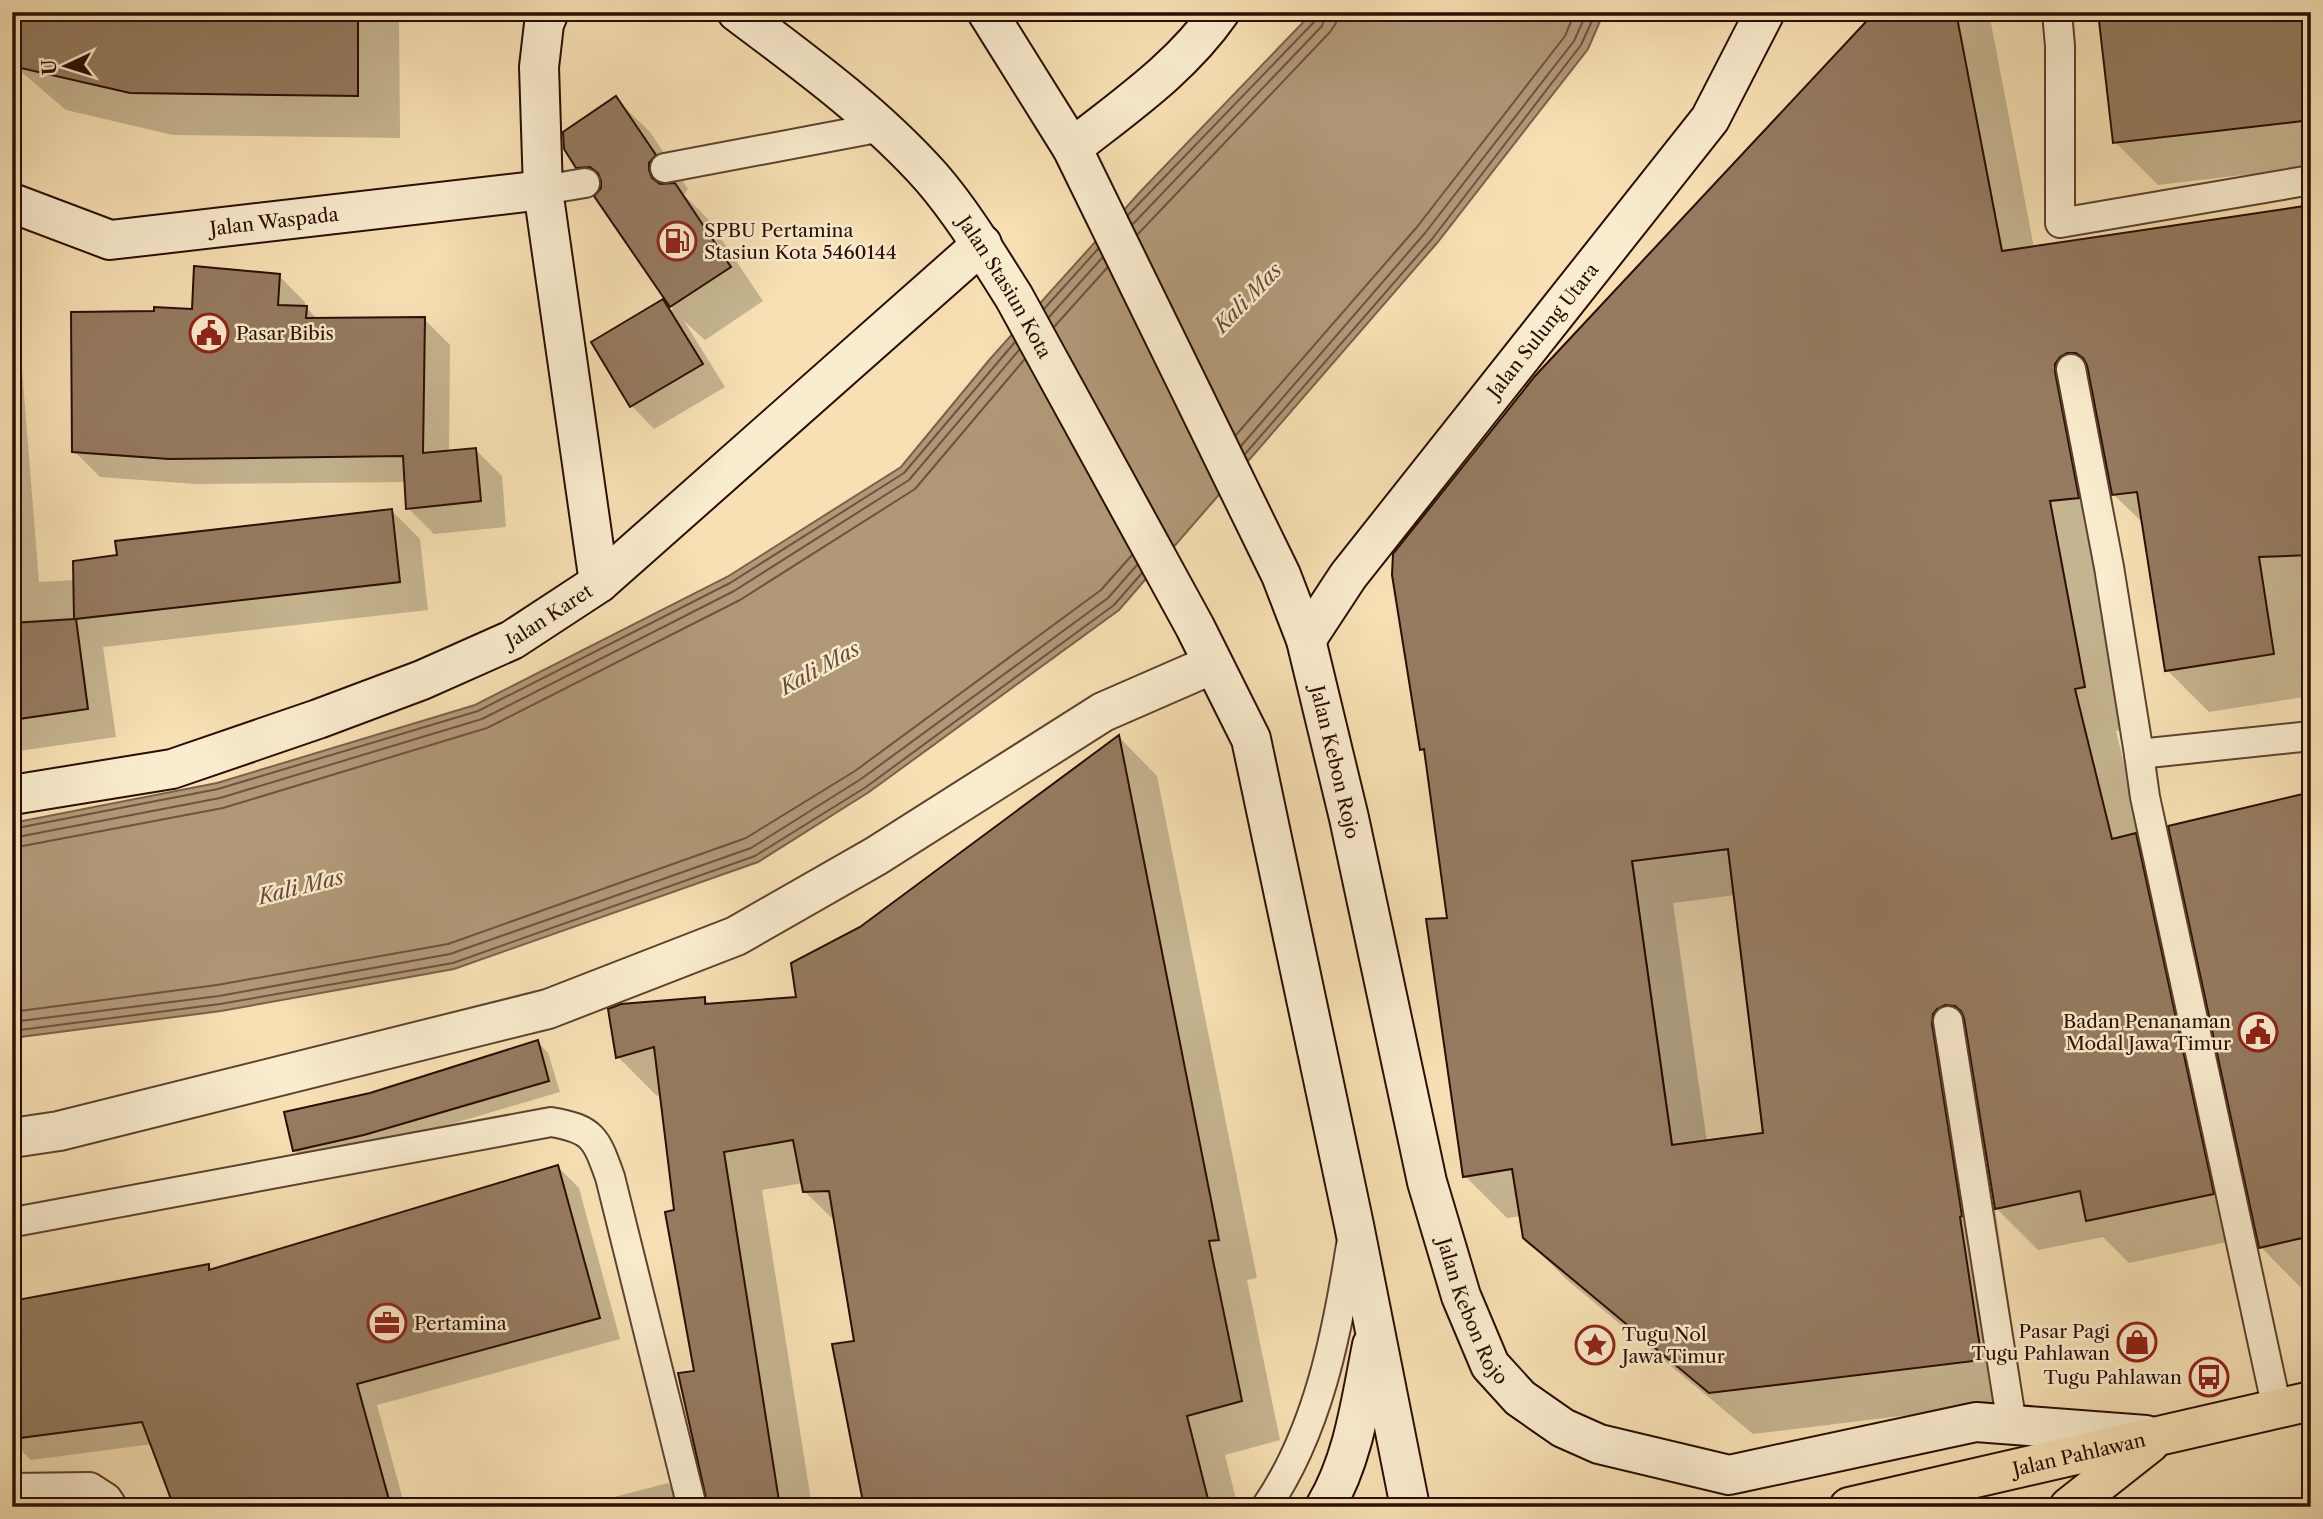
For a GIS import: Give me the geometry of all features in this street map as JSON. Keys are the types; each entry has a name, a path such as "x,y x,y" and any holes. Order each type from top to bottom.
{"main road":[{"name":"Jalan Pahlawan","path":"1849,1507 2294,1405"},
{"path":"2069,1507 2159,1436"}],"street":[{"path":"549,12 544,24 539,67 543,190 599,583"},
{"name":"Jalan Stasiun Kota","path":"737,12 882,127 932,179 982,244 1014,297 1213,664"},
{"path":"987,12 1072,148 1162,77 1203,37 1220,12"},
{"name":"Jalan Sulung Utara","path":"1306,640 1348,576 1710,118 1765,12"},
{"name":"Jalan Kebon Rojo","path":"1072,148 1281,575 1306,640 1349,818 1427,1182 1466,1307 1490,1365 1520,1398 1563,1428 1599,1444 1729,1475 1976,1422 2159,1436"},
{"name":"Jalan Waspada","path":"12,203 110,240 543,190"},
{"name":"Jalan Karet","path":"12,795 172,769 422,680 512,640 599,583 982,244"},
{"path":"12,1138 60,1131 548,1009 736,936 876,856 1103,712 1213,664 1251,739 1354,1225 1410,1507"},
{"path":"1325,1507 1352,1446 1375,1328"}],"lane":[{"path":"2057,12 2060,59 2060,222 2311,180"},
{"path":"664,168 882,127"},
{"path":"543,190 585,183"},
{"path":"2071,369 2109,567 2145,797 2294,1405"},
{"path":"2139,754 2311,736"},
{"path":"1948,1021 2012,1424"},
{"path":"14,1222 551,1122 574,1126 589,1134 600,1148 610,1177 692,1507"},
{"path":"1266,1507 1282,1483 1318,1397 1339,1319 1354,1225"},
{"path":"12,1488 90,1487 107,1498 113,1507"}],"shaded area":[{"path":"1728,849 1763,1133 1672,1145 1632,861"}],"water":[{"name":"Kali Mas","path":"1313,12 1604,12 1588,49 1437,243 1119,610 869,792 758,862 454,969 221,1011 12,1038 12,823 217,783 475,705 727,577 901,467 990,359 1140,192"}],"building":[{"path":"12,12 358,12 358,96 130,93 12,66"},
{"path":"1875,12 1956,12 2002,251 2311,205 2311,555 2259,557 2274,654 2165,671 2137,492 2112,495 2087,365 2083,358 2076,353 2067,353 2055,364 2079,498 2050,501 2085,687 2075,689 2112,839 2136,833 2214,1194 2086,1221 2080,1191 1995,1209 1964,1018 1955,1006 1945,1005 1937,1009 1933,1014 1932,1024 1982,1360 1709,1393 1523,1238 1512,1169 1463,1177 1426,919 1447,918 1424,749 1420,750 1392,575 1393,554 1535,376","holes":["1728,849 1763,1133 1672,1145 1632,861"]},
{"path":"2098,12 2311,12 2311,120 2113,143"},
{"path":"616,96 656,155 649,163 652,178 660,184 675,183 731,267 670,307 594,196 601,188 598,173 590,167 576,168 564,149 563,132"},
{"path":"194,266 280,274 278,305 307,306 306,318 425,317 423,453 476,448 481,501 406,509 403,456 169,459 72,452 71,312 154,311 154,307 192,309"},
{"path":"663,299 703,364 630,407 591,342"},
{"path":"392,509 400,582 76,619 88,709 12,720 12,623 74,619 73,561 117,555 115,541"},
{"path":"1119,735 1219,1240 1209,1241 1242,1401 1187,1416 1210,1507 864,1507 832,1344 854,1341 829,1191 803,1192 793,1140 724,1152 780,1507 708,1507 678,1373 694,1371 665,1212 674,1210 654,1047 616,1058 608,1009 621,1004 705,997 705,1004 796,997 791,963 860,927"},
{"name":"Badan Penanaman Modal Jawa Timur","path":"2311,792 2311,1236 2259,1248 2168,826"},
{"path":"538,1040 549,1081 364,1135 293,1151 284,1112 370,1093"},
{"path":"558,1165 600,1318 357,1384 391,1507 174,1507 142,1422 12,1439 12,1301 209,1264 209,1270"}],"place":[{"name":"SPBU Pertamina Stasiun Kota 5460144","path":"677,241"},
{"name":"Pasar Bibis","path":"209,333"},
{"name":"Badan Penanaman Modal Jawa Timur","path":"2258,1032"},
{"name":"Pertamina","path":"387,1323"},
{"name":"Pasar Pagi Tugu Pahlawan","path":"2137,1342"},
{"name":"Tugu Nol Jawa Timur","path":"1595,1345"},
{"name":"Tugu Pahlawan","path":"2209,1377"}]}
